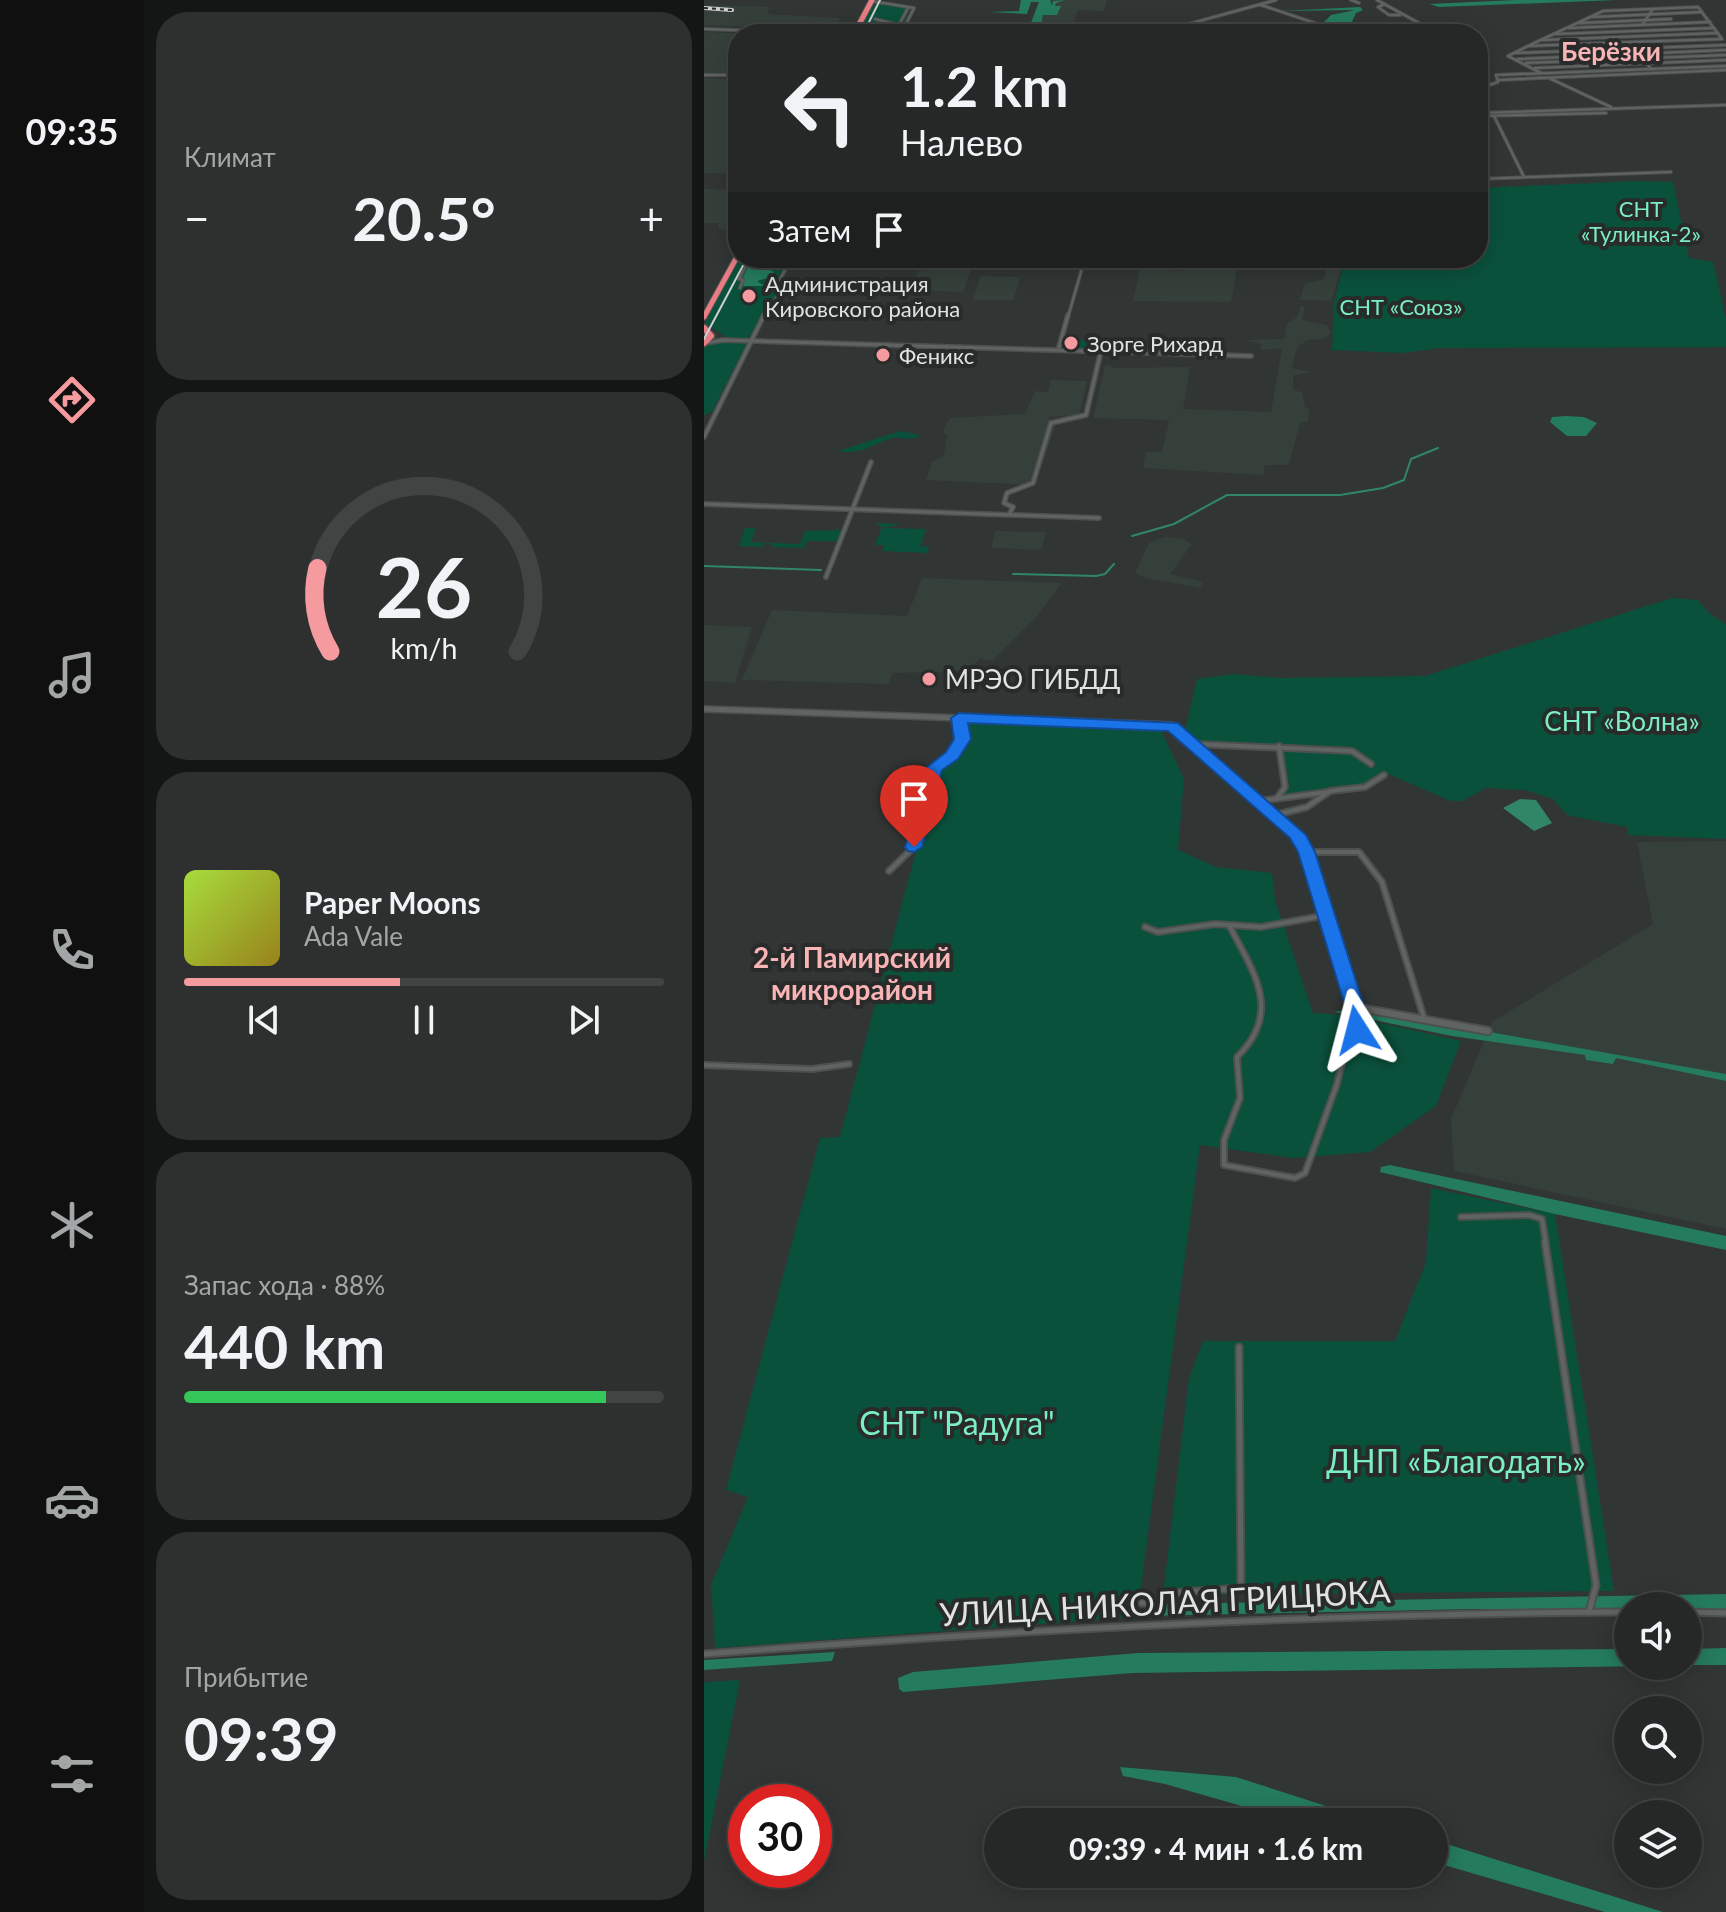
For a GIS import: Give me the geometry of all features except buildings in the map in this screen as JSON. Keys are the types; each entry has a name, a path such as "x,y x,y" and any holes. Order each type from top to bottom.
{"highway":[{"path":"859,24 872,1"},
{"path":"704,317 731,268"},
{"path":"704,343 707,331"}],"main road":[{"path":"704,709 1172,726 1297,835 1307,852 1354,1007 1488,1031"}],"street":[{"path":"1187,24 1276,0"},
{"path":"1351,0 1359,3"},
{"path":"1377,0 1418,24"},
{"path":"872,1 914,8 906,24"},
{"path":"1258,4 1318,24"},
{"path":"1385,4 1378,7 1389,15 1400,15"},
{"path":"1541,73 1508,56 1603,11 1698,7 1726,44"},
{"path":"900,24 908,8"},
{"path":"1631,42 1653,9"},
{"path":"1590,17 1702,12"},
{"path":"875,19 892,24"},
{"path":"1578,23 1671,19"},
{"path":"1566,28 1710,22"},
{"path":"1554,34 1714,28"},
{"path":"704,29 728,30"},
{"path":"1541,40 1718,33"},
{"path":"1528,46 1722,39"},
{"path":"1631,42 1651,69"},
{"path":"1514,53 1726,44"},
{"path":"1515,59 1726,53"},
{"path":"1524,63 1726,53"},
{"path":"1533,68 1726,60"},
{"path":"1498,80 1496,75 1726,68"},
{"path":"1488,84 1498,80 1726,68"},
{"path":"704,75 728,75"},
{"path":"1549,77 1614,109"},
{"path":"1488,115 1726,105"},
{"path":"1488,116 1606,113"},
{"path":"1494,116 1524,177"},
{"path":"1488,179 1671,172"},
{"path":"740,288 743,280 739,279 745,268"},
{"path":"704,437 762,318 776,302 780,292 777,286 786,268"},
{"path":"1057,348 1062,343 1082,268"},
{"path":"707,331 723,340"},
{"path":"704,343 723,340 1251,356"},
{"path":"1010,514 1013,507 1004,503 1007,493 1033,483 1051,423 1086,415 1101,351"},
{"path":"826,577 871,462"},
{"path":"704,504 1099,518"},
{"path":"889,871 914,847 934,768 960,747 959,718"},
{"path":"1195,744 1352,751 1371,764"},
{"path":"1277,798 1285,787 1279,746"},
{"path":"1259,801 1365,787 1384,775"},
{"path":"1275,815 1307,807 1330,791"},
{"path":"1307,852 1359,852 1379,878 1425,1019"},
{"path":"1145,927 1158,932 1215,924 1261,927 1327,915"},
{"path":"1229,925 1249,961 1265,1018 1254,1044 1237,1057 1240,1098 1224,1140 1224,1165 1295,1178 1305,1173 1337,1084 1348,1042 1359,1022 1354,1007"},
{"path":"704,1065 812,1069 849,1064"},
{"path":"1461,1217 1529,1215 1542,1219 1596,1585 1589,1612"},
{"path":"1142,1603 1152,1603 1168,1593 1180,1591 1237,1590 1243,1582 1239,1347"},
{"name":"УЛИЦА НИКОЛАЯ ГРИЦЮКА","path":"704,1654 1140,1622 1614,1612"},
{"path":"1702,1612 1726,1613"}],"shaded area":[{"path":"1021,0 1050,0 1052,6 1053,1 1065,0 1056,3 1055,6 1061,6 1057,15 1043,15 1041,24 1030,24 1039,2 1031,2 1027,14 989,12 1019,11"},
{"path":"1046,0 1107,0 1104,11 1078,10 1073,24 1038,24"},
{"path":"1617,0 1439,7 1429,4"},
{"path":"704,5 770,7 767,14 840,18 837,24 704,25"},
{"path":"1360,7 1363,10 1356,13 1352,22 1356,24 1324,22 1331,15 1355,10 1280,11"},
{"path":"704,32 728,33 728,74 704,74"},
{"path":"704,78 728,79 728,174 704,173"},
{"path":"704,189 728,190 728,230 719,229 718,223 704,223"},
{"path":"747,268 776,268 770,270 774,272 771,277 757,281 764,286 739,286"},
{"path":"928,268 971,268 963,292 911,290 919,270 927,271"},
{"path":"1184,268 1237,268 1231,302 1133,301 1140,269 1183,271"},
{"path":"1326,268 1341,268 1331,301 1300,300 1305,283 1324,279"},
{"path":"981,276 1020,277 1013,300 973,300"},
{"path":"1301,306 1305,306 1302,320 1327,325 1331,333 1324,339 1308,340 1297,347 1292,368 1311,372 1293,376 1293,390 1302,392 1305,407 1310,410 1308,422 1300,423 1289,465 1265,465 1263,475 1143,468 1146,452 1162,452 1169,420 1093,418 1105,366 1110,365 1114,368 1190,367 1183,409 1271,412 1282,348 1261,350 1261,344 1243,340 1284,339 1287,324 1297,317"},
{"path":"1051,380 1087,381 1079,415 1047,417 1056,424 1035,485 926,480 932,462 944,455 947,434 942,433 950,418 1025,414 1035,391 1048,392"},
{"path":"1552,417 1584,417 1597,423 1586,436 1567,436 1550,422"},
{"path":"995,531 1046,532 1041,550 991,548"},
{"path":"1165,537 1184,539 1192,544 1170,574 1203,582 1200,588 1135,573 1149,543"},
{"path":"922,578 1062,583 1038,615 992,661 979,659 967,671 893,673 889,684 742,680 772,610 907,616"},
{"path":"704,625 752,627 735,683 704,681"},
{"path":"1520,799 1536,800 1552,823 1534,831 1503,808"},
{"path":"1726,841 1726,1229 1454,1171 1451,1119 1492,1022 1653,924 1637,842"},
{"path":"1354,1008 1726,1074 1726,1081 1616,1058 1613,1064 1586,1060 1585,1055 1452,1036 1334,1012"},
{"path":"1390,1165 1726,1236 1726,1250 1555,1214 1380,1172 1381,1167"},
{"path":"1702,1594 1726,1594 1726,1610 1702,1609"},
{"path":"1146,1595 1163,1604 1614,1596 1614,1610 1473,1609 1144,1616"},
{"path":"1726,1648 1726,1665 1702,1665 1702,1649"},
{"path":"1614,1649 1614,1666 1132,1673 903,1692 899,1689 898,1678 913,1672 1138,1653"},
{"path":"835,1652 832,1661 704,1670 704,1660"},
{"path":"1120,1767 1236,1777 1332,1808 1248,1808 1165,1784 1123,1776"},
{"path":"1448,1844 1663,1912 1605,1912 1448,1866"}],"green space":[{"path":"873,2 910,8 903,24 861,24"},
{"name":"СНТ «Союз»","path":"1673,182 1689,258 1713,262 1726,319 1726,347 1439,348 1404,353 1332,350 1334,303 1343,268 1488,268 1488,188"},
{"path":"734,268 784,268 775,286 779,292 746,340 727,338 705,323"},
{"path":"1074,340 1163,343 1167,352 1072,348"},
{"path":"722,342 747,343 712,412 704,415 704,346"},
{"path":"900,431 920,435 889,439 858,451 838,451"},
{"path":"874,523 902,524 884,528 926,529 920,547 929,546 927,553 882,551 884,545 875,545 882,527"},
{"path":"745,528 756,528 751,542 800,544 805,531 843,530 838,541 807,541 804,548 771,547 771,544 764,543 762,547 739,546"},
{"name":"СНТ «Волна»","path":"1672,598 1698,600 1709,613 1726,624 1726,839 1627,835 1627,827 1567,815 1553,799 1525,790 1485,788 1463,801 1451,801 1383,772 1363,785 1285,795 1289,786 1282,745 1199,742 1185,730 1197,679 1234,674 1280,678 1425,676"},
{"name":"СНТ \"Радуга\"","path":"964,720 1160,728 1184,779 1178,850 1216,867 1272,873 1275,900 1313,1013 1345,1015 1461,1041 1436,1106 1370,1152 1293,1158 1200,1145 1137,1617 715,1648 711,1585 748,1497 726,1490 820,1138 840,1137 937,772 967,742"},
{"name":"ДНП «Благодать»","path":"1431,1188 1555,1214 1614,1591 1163,1595 1189,1378 1203,1341 1395,1341 1426,1262"},
{"path":"740,1680 704,1861 704,1682"}],"waterway":[{"path":"1132,536 1174,524 1227,495 1340,495 1383,488 1404,480 1411,459 1438,448"},
{"path":"1013,574 1096,576 1105,574 1114,564"},
{"path":"704,566 821,570"}],"tram line":[{"path":"868,24 880,0"},
{"path":"704,339 742,268"}],"railway":[{"path":"704,8 732,10"}],"place":[{"name":"Администрация Кировского района","path":"749,296"},
{"name":"Зорге Рихард","path":"1071,343"},
{"name":"Феникс","path":"883,355"},
{"name":"МРЭО ГИБДД","path":"929,679"}],"district":[{"name":"Берёзки","path":"1611,51"},
{"name":"2-й Памирский микрорайон","path":"852,973"}],"route":[{"path":"914,847 934,768 960,747 959,718 1172,726 1297,835 1307,852 1343,964 1359,1022 1357,1030"}],"park label":[{"name":"СНТ «Тулинка-2»","path":"1641,220"}]}
